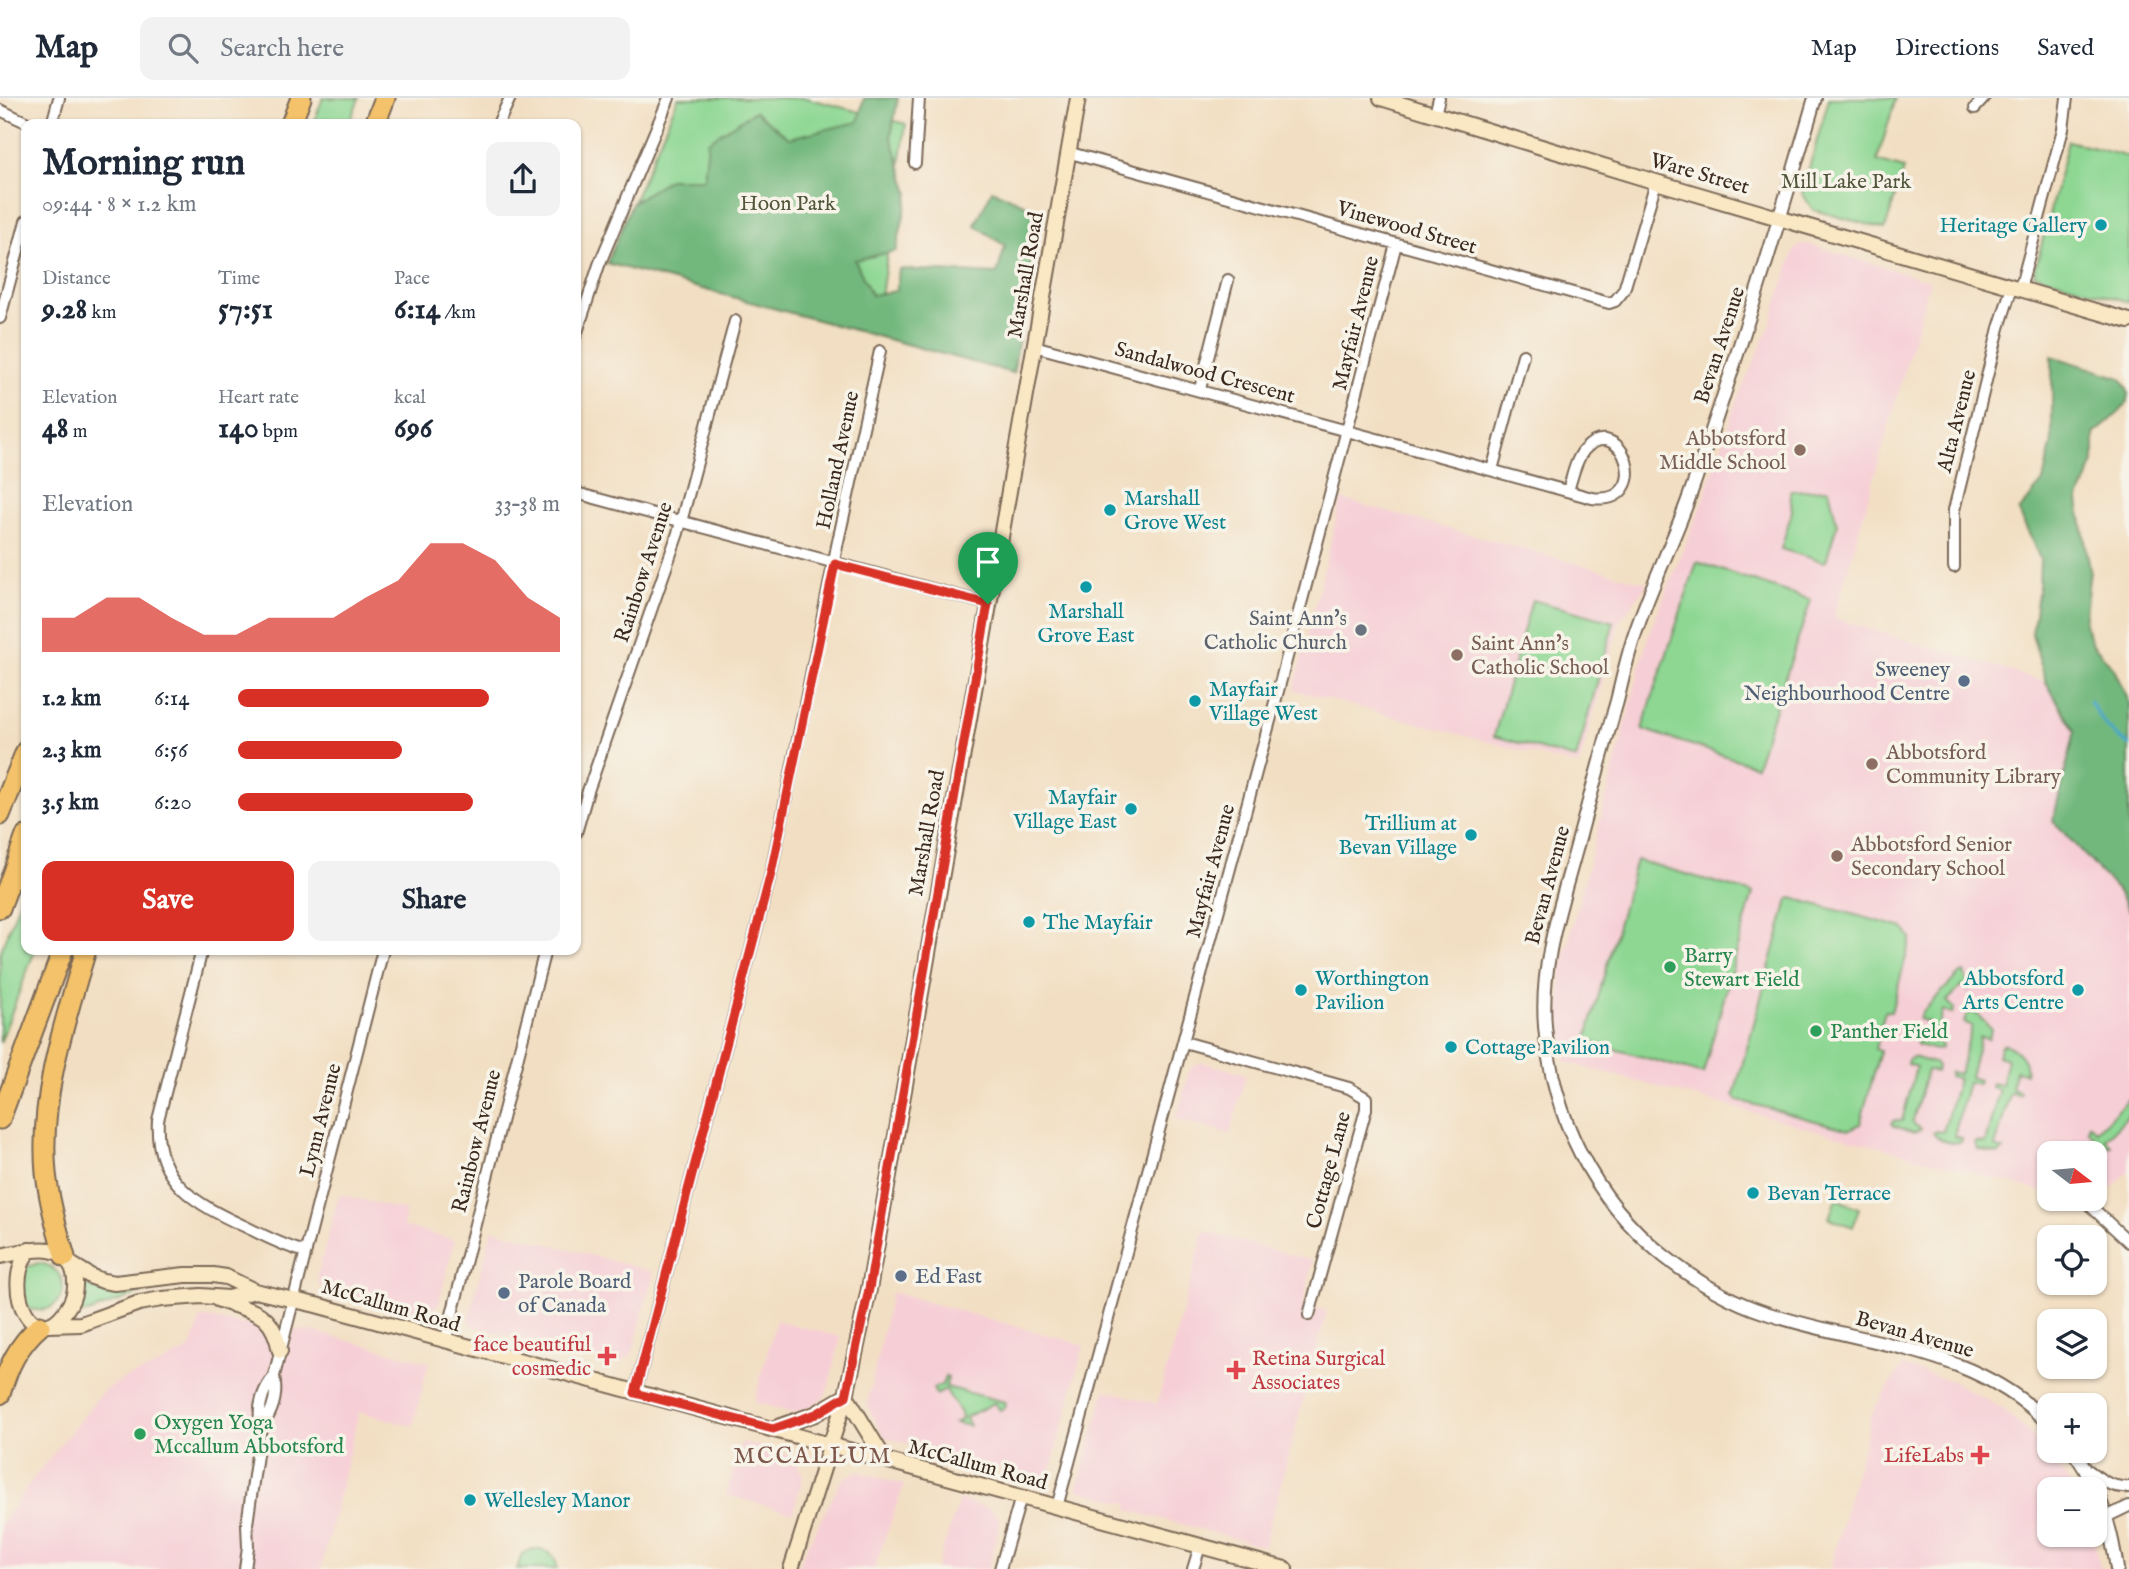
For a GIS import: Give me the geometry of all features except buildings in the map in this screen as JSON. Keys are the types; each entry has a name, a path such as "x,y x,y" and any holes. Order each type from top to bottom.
{"highway":[{"path":"293,119 301,98"},
{"path":"377,119 385,98"},
{"path":"0,815 21,763"},
{"path":"0,908 21,850"},
{"path":"0,1119 61,955"},
{"path":"67,1260 49,1194 45,1131 56,1062 85,955"},
{"path":"0,1394 19,1349 43,1326"}],"main road":[{"name":"Marshall Road","path":"791,1569 846,1396 869,1289 1077,98"},
{"name":"Ware Street","path":"1381,98 2129,321"},
{"path":"0,1256 29,1250 40,1248 51,1250 67,1260 74,1272 75,1294 63,1314 43,1326 26,1324 10,1312 4,1286 12,1263 29,1250"},
{"name":"McCallum Road","path":"67,1260 92,1277 115,1283 184,1275 226,1277 255,1291 293,1299 1285,1569"},
{"name":"McCallum Road","path":"43,1326 81,1324 139,1303 162,1299 201,1296 228,1298 255,1291"},
{"path":"213,1297 270,1321 277,1334 280,1352"},
{"path":"773,1429 816,1414 846,1396 885,1460"}],"street":[{"path":"53,119 59,98"},
{"path":"500,119 510,98"},
{"path":"581,319 598,265 669,98"},
{"path":"915,163 919,98"},
{"path":"1435,114 1439,98"},
{"name":"Bevan Avenue","path":"1815,98 1780,218 1692,489 1636,630 1548,954 1544,1022 1549,1059 1559,1103 1571,1136 1587,1166 1626,1221 1671,1262 1735,1301 1766,1313 1942,1358 1972,1369 2010,1391 2037,1414"},
{"path":"1975,108 1984,98"},
{"name":"Alta Avenue","path":"1954,567 1954,510 1999,328 2017,288 2063,129 2067,98"},
{"path":"0,110 21,120"},
{"name":"Vinewood Street","path":"1067,152 1609,303 1615,301 1624,290 1656,182"},
{"path":"0,318 21,240"},
{"name":"Mayfair Avenue","path":"1057,1507 1184,1042 1395,244"},
{"path":"1200,389 1228,280"},
{"name":"Rainbow Avenue","path":"581,816 681,522 735,321"},
{"name":"Sandalwood Crescent","path":"1034,346 1200,389 1568,491 1600,499 1616,494 1626,481 1629,469 1624,453 1610,442 1592,444 1579,457 1568,491"},
{"name":"Holland Avenue","path":"635,1393 771,873 880,351"},
{"path":"1492,470 1523,355"},
{"path":"581,494 988,604"},
{"path":"201,955 158,1120 156,1139 160,1154 169,1175 185,1192 210,1211 306,1252"},
{"name":"Lynn Avenue","path":"244,1569 248,1547 247,1524 261,1427 258,1414 265,1387 274,1376 382,955"},
{"name":"Rainbow Avenue","path":"445,1342 544,955"},
{"name":"Cottage Lane","path":"1184,1042 1349,1088 1366,1098 1366,1109 1309,1315"},
{"path":"2096,1211 2129,1242"},
{"path":"2081,1463 2088,1477"},
{"path":"2084,1467 2101,1480 2119,1488 2129,1487"},
{"path":"1000,1569 1021,1497"},
{"path":"2107,1517 2129,1506"},
{"path":"2107,1522 2117,1569"},
{"path":"1193,1569 1200,1546"}],"shaded area":[{"name":"Abbotsford Senior Secondary School","path":"1808,244 1930,281 1834,618 2046,682 2075,731 2053,821 2117,890 2129,910 2129,1171 2110,1189 2107,1189 2107,1141 2037,1141 2037,1190 1565,1062 1560,1016 1562,966 1649,633 1703,501 1737,399 1769,328 1794,251 1801,245"},
{"name":"Saint Ann's Catholic School","path":"1341,499 1648,583 1620,621 1579,766 1294,690"},
{"path":"1200,1062 1246,1074 1230,1134 1176,1119 1190,1069"},
{"path":"339,1194 406,1211 403,1226 455,1240 439,1302 432,1312 423,1315 329,1291 319,1286 317,1277"},
{"path":"492,1229 654,1272 632,1355 617,1364 472,1326 468,1320"},
{"path":"1204,1231 1313,1261 1303,1304 1327,1311 1264,1546 1128,1510 1129,1504 1077,1490 1105,1390 1157,1404"},
{"path":"891,1292 1084,1345 1050,1474 1038,1479 884,1437 867,1405"},
{"path":"201,1317 259,1327 316,1332 429,1362 413,1426 359,1412 321,1569 0,1569 0,1525 103,1391 191,1348"},
{"path":"776,1320 841,1337 823,1399 803,1411 793,1413 754,1402"},
{"path":"1902,1366 1952,1381 2000,1407 2037,1440 2037,1463 2054,1463 2065,1477 2037,1477 2037,1547 2095,1547 2100,1569 1830,1569 1872,1413"},
{"path":"741,1442 792,1456 803,1475 793,1513 726,1495"},
{"path":"857,1471 904,1485 874,1569 798,1569 840,1483"},
{"path":"959,1500 991,1509 999,1517 1000,1524 988,1569 936,1569"}],"green space":[{"path":"323,98 359,98 351,119 315,119"},
{"name":"Hoon Park","path":"678,98 806,98 906,124 877,324 1015,363 1013,373 607,263"},
{"name":"Hoon Park","path":"864,98 898,98 891,136 909,193 896,251 855,260 871,295 896,291 899,269 997,274 1005,246 975,225 992,190 1040,211 1013,373 607,263 632,203 669,179 704,179 708,141 755,111 789,138 858,122"},
{"name":"Mill Lake Park","path":"1829,98 1896,98 1877,161 1904,169 1885,229 1813,210 1802,193"},
{"path":"2068,141 2129,157 2129,302 2034,274"},
{"path":"2052,356 2121,378 2129,394 2120,411 2094,434 2094,462 2078,501 2090,569 2084,624 2092,643 2114,669 2129,702 2129,910 2117,890 2053,821 2075,731 2046,682 2032,634 2040,559 2019,512 2043,481 2052,441"},
{"path":"1829,489 1837,525 1826,561 1781,549 1792,511 1790,491"},
{"path":"1697,562 1811,600 1756,766 1642,729"},
{"path":"1532,600 1614,622 1576,759 1494,736"},
{"name":"Barry Stewart Field","path":"1636,860 1753,893 1703,1074 1586,1041"},
{"path":"21,897 21,955 33,955 0,1043 0,953"},
{"name":"Panther Field","path":"1792,898 1904,928 1911,938 1891,1012 1885,1011 1875,1049 1880,1051 1860,1124 1849,1130 1737,1100 1734,1095 1788,900"},
{"path":"1964,972 1968,990 1963,985 1947,1001 1954,1008 1952,1014 1943,1011 1934,1042 1942,1045 1942,1048 1936,1050 1917,1045 1914,1039 1924,1040 1929,1022 1919,1019 1922,1012"},
{"path":"1972,1012 1991,1029 1989,1039 1980,1037 1970,1077 1979,1080 1978,1084 1968,1082 1954,1136 1962,1138 1962,1141 1950,1142 1933,1133 1943,1132 1958,1079 1949,1076 1950,1072 1959,1074 1972,1026 1964,1022"},
{"path":"2005,1044 2021,1056 2025,1073 2016,1071 2012,1089 2020,1092 2019,1095 2010,1093 1995,1147 2004,1150 1999,1154 1978,1149 1975,1144 1985,1143 1999,1090 1991,1087 1991,1083 2001,1085 2007,1059 1998,1056 2001,1046"},
{"path":"1913,1057 1934,1063 1937,1067 1936,1072 1927,1070 1912,1124 1921,1129 1915,1132 1892,1123 1894,1120 1902,1121 1916,1067 1907,1064"},
{"path":"2129,1098 2129,1115 2105,1139 2107,1141 2099,1141 2088,1131 2089,1124 2097,1131"},
{"path":"1836,1199 1859,1208 1853,1227 1829,1218"},
{"path":"38,1263 50,1267 62,1282 59,1300 52,1307 42,1310 29,1309 16,1282 24,1268"},
{"path":"83,1285 113,1293 147,1290 91,1312 75,1315"},
{"path":"945,1376 948,1377 946,1387 1005,1402 1004,1408 1000,1410 994,1403 966,1417 969,1426 955,1423 963,1418 946,1390 936,1395 933,1388 942,1385"},
{"path":"532,1549 553,1556 557,1569 517,1569 522,1554"}],"waterway":[{"path":"2090,701 2106,726 2129,745"}],"place":[{"name":"Heritage Gallery","path":"2101,225"},
{"name":"Abbotsford Middle School","path":"1800,450"},
{"name":"Marshall Grove West","path":"1110,510"},
{"name":"Marshall Grove East","path":"1086,587"},
{"name":"Saint Ann's Catholic Church","path":"1361,630"},
{"name":"Saint Ann's Catholic School","path":"1457,655"},
{"name":"Sweeney Neighbourhood Centre","path":"1964,681"},
{"name":"Mayfair Village West","path":"1195,701"},
{"name":"Abbotsford Community Library","path":"1872,764"},
{"name":"Mayfair Village East","path":"1131,809"},
{"name":"Trillium at Bevan Village","path":"1471,835"},
{"name":"Abbotsford Senior Secondary School","path":"1837,856"},
{"name":"The Mayfair","path":"1029,922"},
{"name":"Barry Stewart Field","path":"1670,967"},
{"name":"Worthington Pavilion","path":"1301,990"},
{"name":"Abbotsford Arts Centre","path":"2078,990"},
{"name":"Panther Field","path":"1816,1031"},
{"name":"Cottage Pavilion","path":"1451,1047"},
{"name":"Bevan Terrace","path":"1753,1193"},
{"name":"Ed Fast","path":"901,1276"},
{"name":"Parole Board of Canada","path":"504,1293"},
{"name":"face beautiful cosmedic","path":"607,1356"},
{"name":"Retina Surgical Associates","path":"1236,1370"},
{"name":"Oxygen Yoga Mccallum Abbotsford","path":"140,1434"},
{"name":"LifeLabs","path":"1980,1455"},
{"name":"Wellesley Manor","path":"470,1500"}],"district":[{"name":"MCCALLUM","path":"813,1455"}],"route":[{"path":"835,564 988,604 869,1289 846,1396 816,1414 773,1429 635,1393 771,873 835,564"}]}
